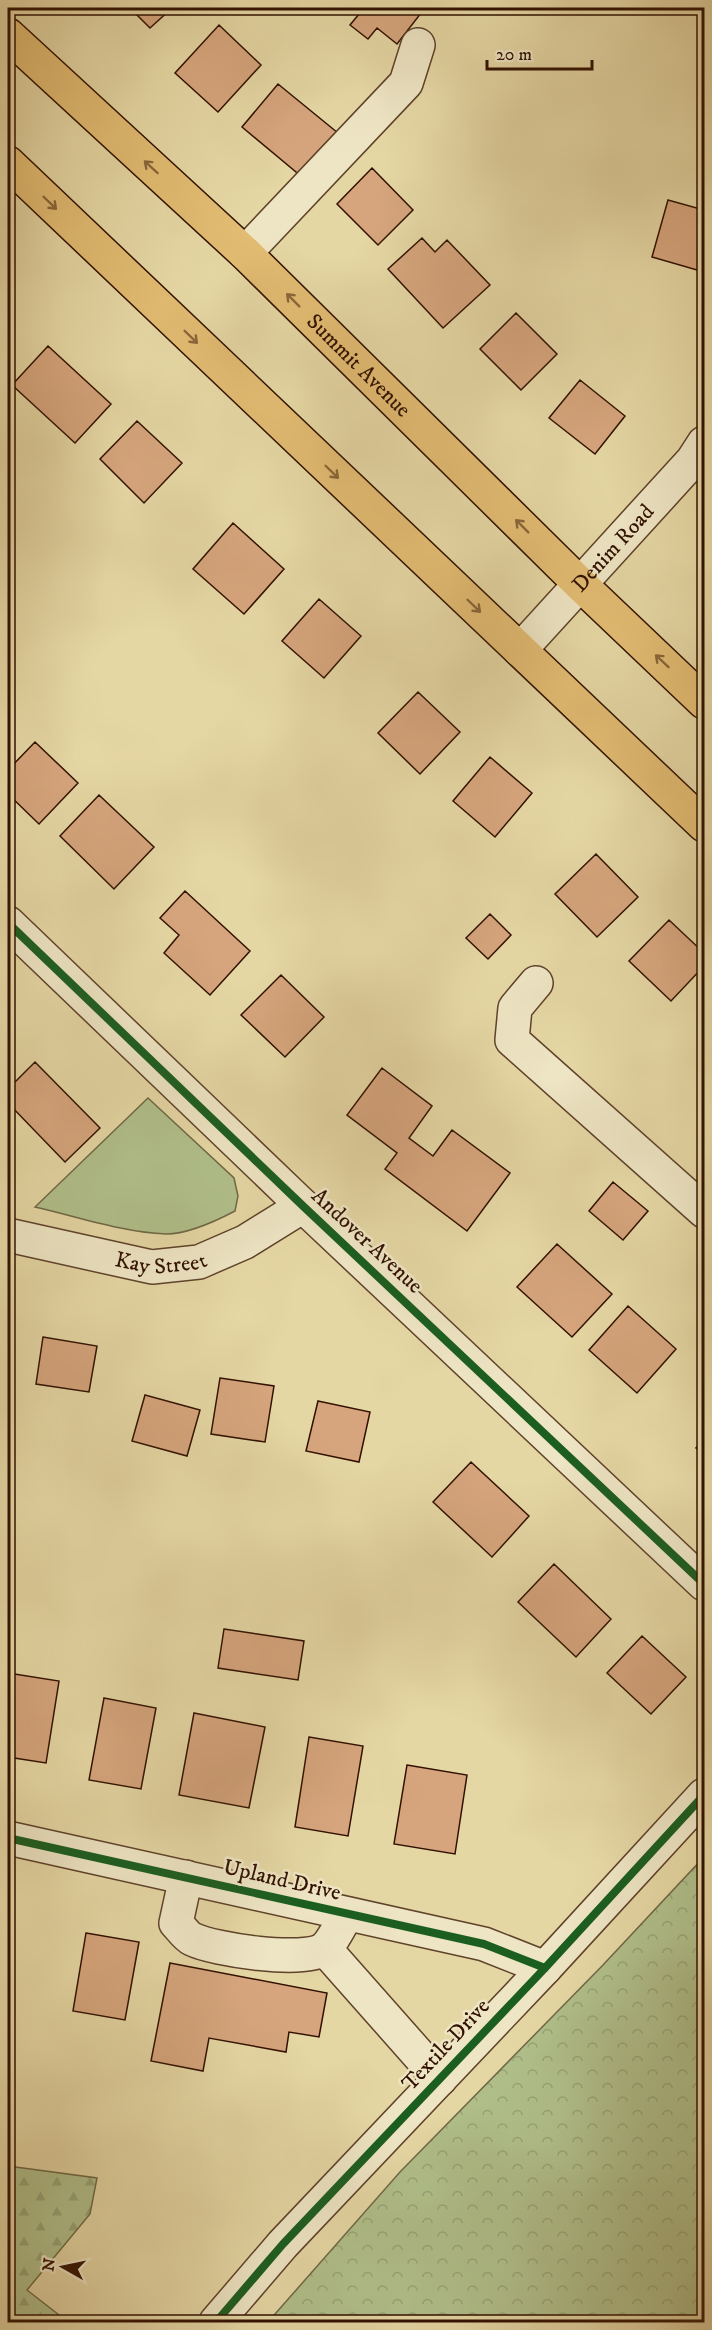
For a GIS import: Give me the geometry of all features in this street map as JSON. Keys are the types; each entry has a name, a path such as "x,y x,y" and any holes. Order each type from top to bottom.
{"main road":[{"name":"Summit Avenue","path":"14,55 245,253 580,584 705,702"},
{"path":"8,163 705,825"}],"street":[{"path":"245,253 406,82 418,45"},
{"name":"Denim Road","path":"520,650 693,460 705,443"},
{"name":"Andover Avenue","path":"8,923 303,1206 705,1584"},
{"path":"536,983 514,1008 512,1040 705,1211"},
{"name":"Kay Street","path":"8,1235 152,1267 199,1262 245,1242 303,1206"},
{"name":"Textile Drive","path":"216,2322 283,2244 545,1968 705,1795"},
{"name":"Upland Drive","path":"8,1838 484,1944 545,1968"},
{"path":"186,1877 176,1923 191,1939 218,1947 261,1954 301,1956 325,1948 347,1914"},
{"path":"325,1948 440,2079"}],"green space":[{"path":"148,1098 234,1178 238,1196 235,1211 192,1229 166,1234 117,1227 35,1207"},
{"path":"704,1857 704,2322 268,2322 400,2172 603,1965"},
{"path":"8,2166 97,2178 90,2214 27,2290 68,2322 8,2322"}],"building":[{"path":"130,8 172,8 150,28"},
{"path":"364,8 425,8 397,44 377,28 368,39 350,25"},
{"path":"219,25 261,65 218,112 175,73"},
{"path":"278,84 338,133 302,177 242,127"},
{"path":"372,168 413,210 378,245 337,204"},
{"path":"668,200 704,210 704,272 652,257"},
{"path":"422,238 435,252 447,240 490,285 443,328 388,269"},
{"path":"516,313 557,354 521,390 480,349"},
{"path":"48,346 111,404 75,443 12,385"},
{"path":"580,380 625,416 595,454 549,418"},
{"path":"137,421 182,463 144,503 100,459"},
{"path":"233,523 284,569 244,614 193,569"},
{"path":"319,599 361,636 324,678 282,641"},
{"path":"418,692 460,732 420,774 378,733"},
{"path":"35,742 78,783 39,824 8,794 8,770"},
{"path":"490,757 532,793 495,837 453,801"},
{"path":"99,795 154,847 114,889 60,836"},
{"path":"596,854 638,897 597,937 555,894"},
{"path":"185,891 250,951 210,995 164,953 179,935 160,918"},
{"path":"490,914 511,935 488,959 466,938"},
{"path":"669,920 704,953 704,966 671,1001 629,961"},
{"path":"281,975 324,1017 285,1057 241,1015"},
{"path":"35,1062 100,1128 65,1162 8,1103 8,1089"},
{"path":"382,1068 432,1106 409,1138 433,1156 452,1130 510,1173 467,1231 385,1169 397,1153 347,1115"},
{"path":"613,1182 648,1211 623,1240 589,1211"},
{"path":"557,1244 612,1294 572,1337 517,1287"},
{"path":"628,1306 676,1349 637,1393 589,1350"},
{"path":"43,1337 97,1346 89,1392 36,1384"},
{"path":"220,1378 274,1386 265,1442 211,1434"},
{"path":"145,1395 200,1410 187,1456 132,1441"},
{"path":"318,1401 370,1412 359,1462 306,1451"},
{"path":"704,1439 704,1455 696,1448"},
{"path":"471,1462 529,1516 492,1557 433,1502"},
{"path":"554,1564 611,1619 576,1657 518,1602"},
{"path":"224,1629 304,1641 298,1680 218,1668"},
{"path":"642,1636 686,1677 651,1714 607,1673"},
{"path":"8,1673 59,1681 46,1763 8,1757"},
{"path":"104,1698 156,1708 141,1789 89,1780"},
{"path":"194,1713 265,1727 249,1808 179,1795"},
{"path":"309,1737 363,1746 348,1836 295,1827"},
{"path":"407,1765 467,1775 455,1854 394,1844"},
{"path":"86,1933 139,1942 125,2020 73,2011"},
{"path":"170,1963 327,1993 319,2037 289,2032 286,2052 209,2038 203,2071 151,2061"}],"cycle path":[{"path":"8,923 303,1206 704,1584"},
{"path":"216,2322 283,2244 545,1968 704,1795"},
{"path":"8,1838 484,1944 545,1968"}]}
